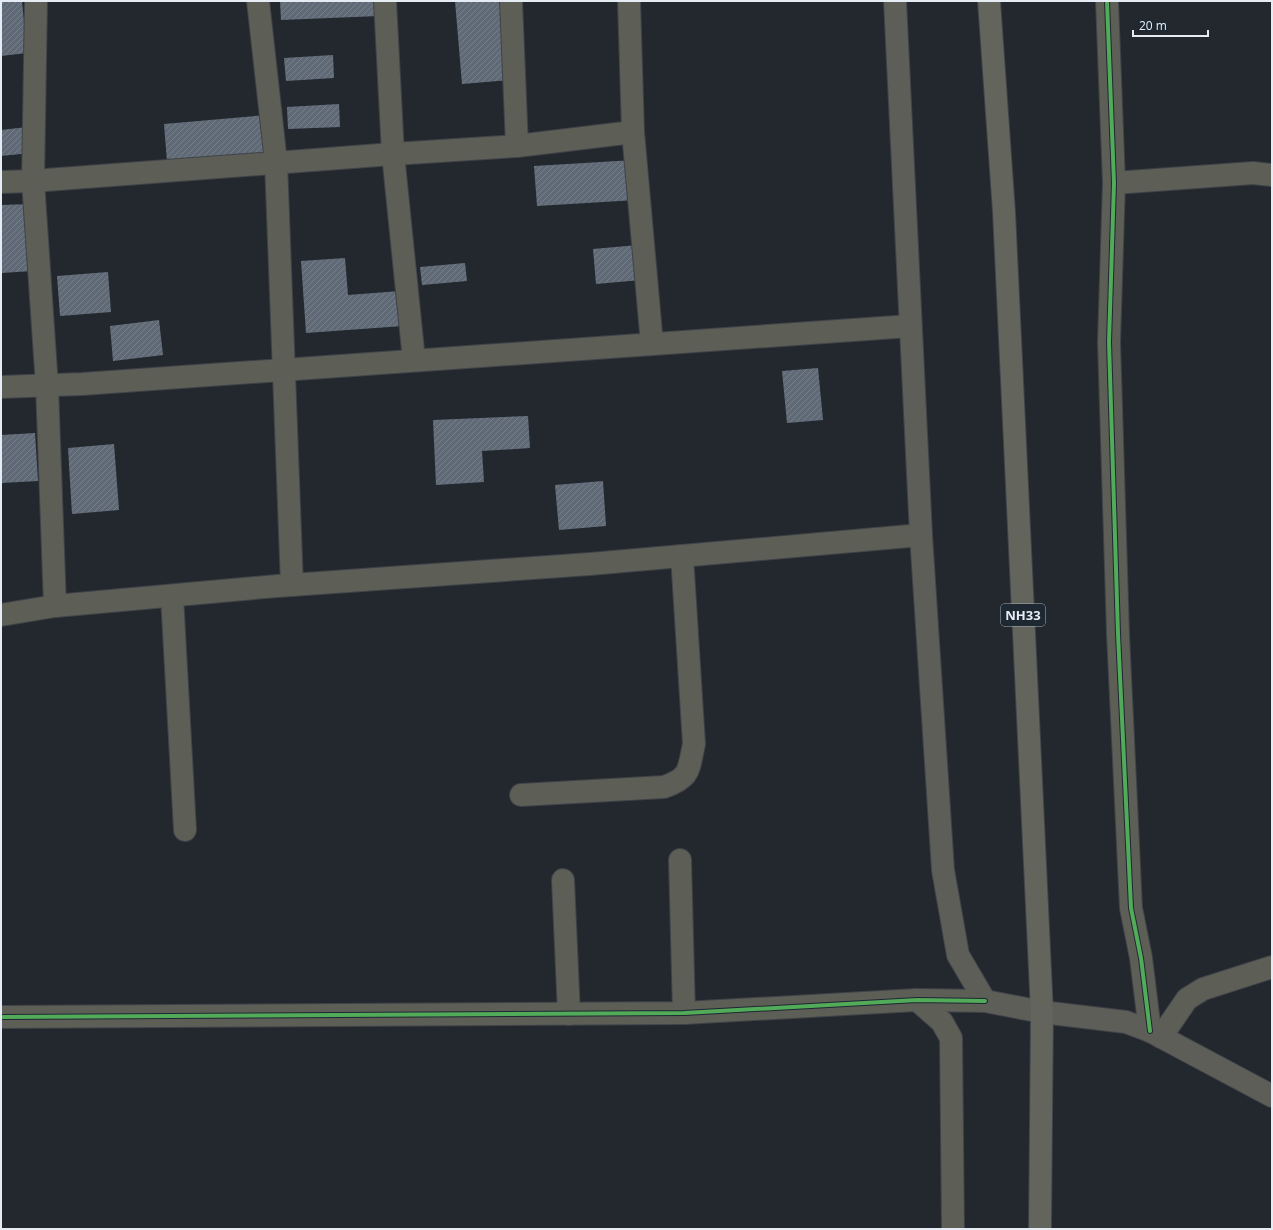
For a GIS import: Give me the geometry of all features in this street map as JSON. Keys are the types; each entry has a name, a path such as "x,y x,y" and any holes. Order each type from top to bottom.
{"highway":[{"name":"NH33","path":"989,1 1004,212 1042,1012 1040,1229"}],"main road":[{"path":"895,1 921,535 943,870 958,955 985,1001 1042,1012 1126,1022 1155,1034 1272,1096"}],"street":[{"path":"36,1 33,181 48,386 55,606"},
{"path":"258,1 276,162 292,586"},
{"path":"384,1 393,154 414,360"},
{"path":"511,1 517,146"},
{"path":"629,1 634,132 652,344"},
{"path":"1107,1 1114,183 1108,342 1119,657 1130,908 1155,1034"},
{"path":"1,182 33,181 276,162 517,146 634,132"},
{"path":"1114,183 1253,173 1272,175"},
{"path":"1,387 48,386 910,326"},
{"path":"1,615 55,606 292,586 574,565 921,535"},
{"path":"521,795 664,787 677,782 684,777 689,768 694,744 682,556"},
{"path":"172,596 185,830"},
{"path":"680,860 684,1013"},
{"path":"563,880 569,1014"},
{"path":"1155,1034 1186,999 1203,989 1272,966"},
{"path":"918,1000 942,1022 951,1038 953,1229"},
{"path":"1,1017 684,1013 918,1000 985,1001"}],"building":[{"path":"1,1 22,1 27,53 1,56"},
{"path":"280,1 379,1 379,16 281,20"},
{"path":"455,1 504,1 511,80 462,84"},
{"path":"333,55 334,78 286,81 284,58"},
{"path":"339,104 340,127 288,129 287,107"},
{"path":"266,115 269,153 167,162 164,124"},
{"path":"27,127 30,153 1,156 1,130"},
{"path":"634,160 636,200 537,206 534,166"},
{"path":"30,204 33,271 1,273 1,205"},
{"path":"638,245 641,280 596,284 593,249"},
{"path":"345,258 348,295 400,291 403,326 306,333 301,261"},
{"path":"465,263 467,281 422,285 420,267"},
{"path":"108,272 111,312 60,316 57,276"},
{"path":"159,320 163,355 113,361 110,326"},
{"path":"818,368 823,420 787,423 782,371"},
{"path":"528,416 530,448 482,451 484,482 436,485 433,420"},
{"path":"35,433 38,481 1,483 1,435"},
{"path":"114,444 119,510 72,514 68,448"},
{"path":"603,481 606,526 559,530 555,485"}],"cycle path":[{"path":"1107,1 1114,183 1109,342 1118,634 1131,908 1141,958 1150,1031"},
{"path":"1,1017 684,1013 917,1000 985,1001"}]}
